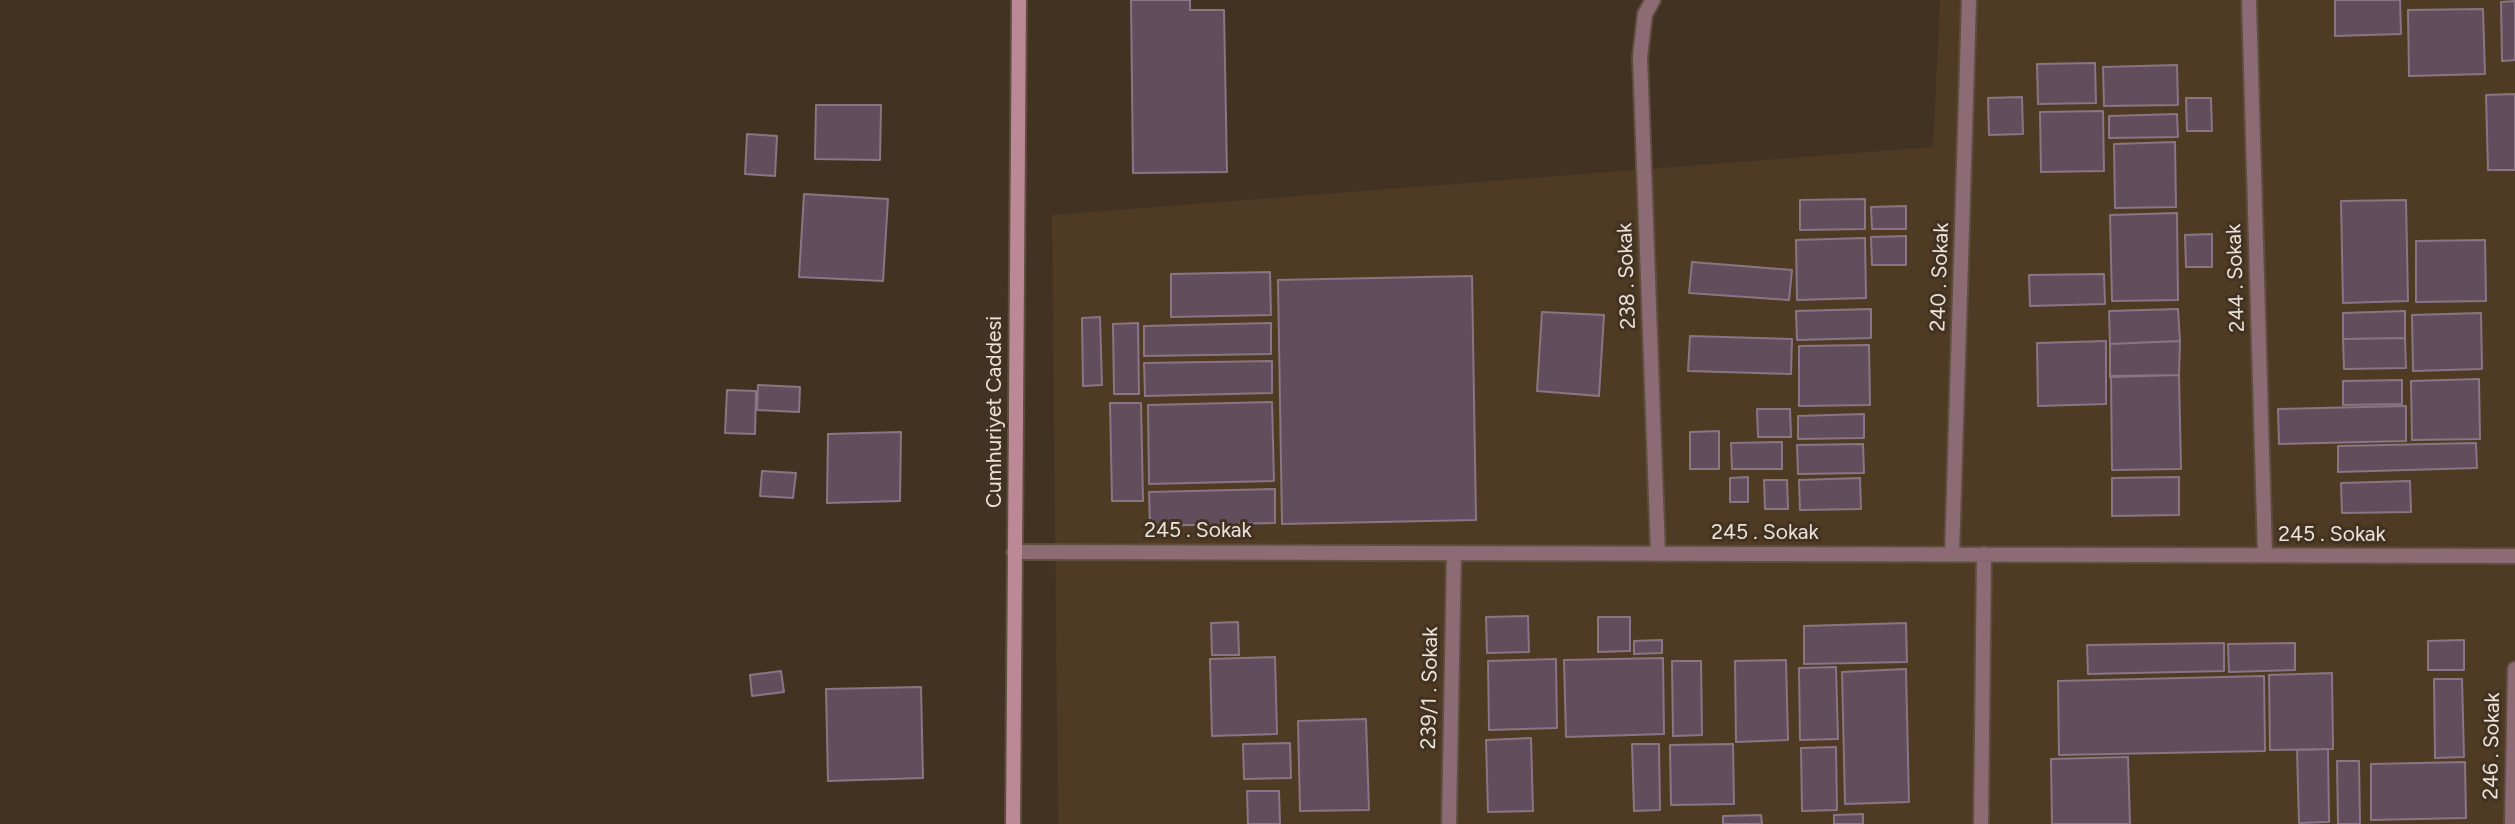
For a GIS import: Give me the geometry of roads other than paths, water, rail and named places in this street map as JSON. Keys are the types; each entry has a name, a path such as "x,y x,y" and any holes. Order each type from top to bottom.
{"main road":[{"name":"Cumhuriyet Caddesi","path":"1013,824 1019,0"}],"street":[{"name":"238 . Sokak","path":"1653,0 1645,14 1640,57 1658,554"},
{"name":"240 . Sokak","path":"1952,554 1969,0"},
{"name":"244 . Sokak","path":"2249,0 2265,555"},
{"name":"245 . Sokak","path":"1014,552 2515,556"},
{"name":"239/1 . Sokak","path":"1449,824 1454,552"},
{"path":"1981,824 1984,554"},
{"name":"246 . Sokak","path":"2512,824 2515,669"}]}
